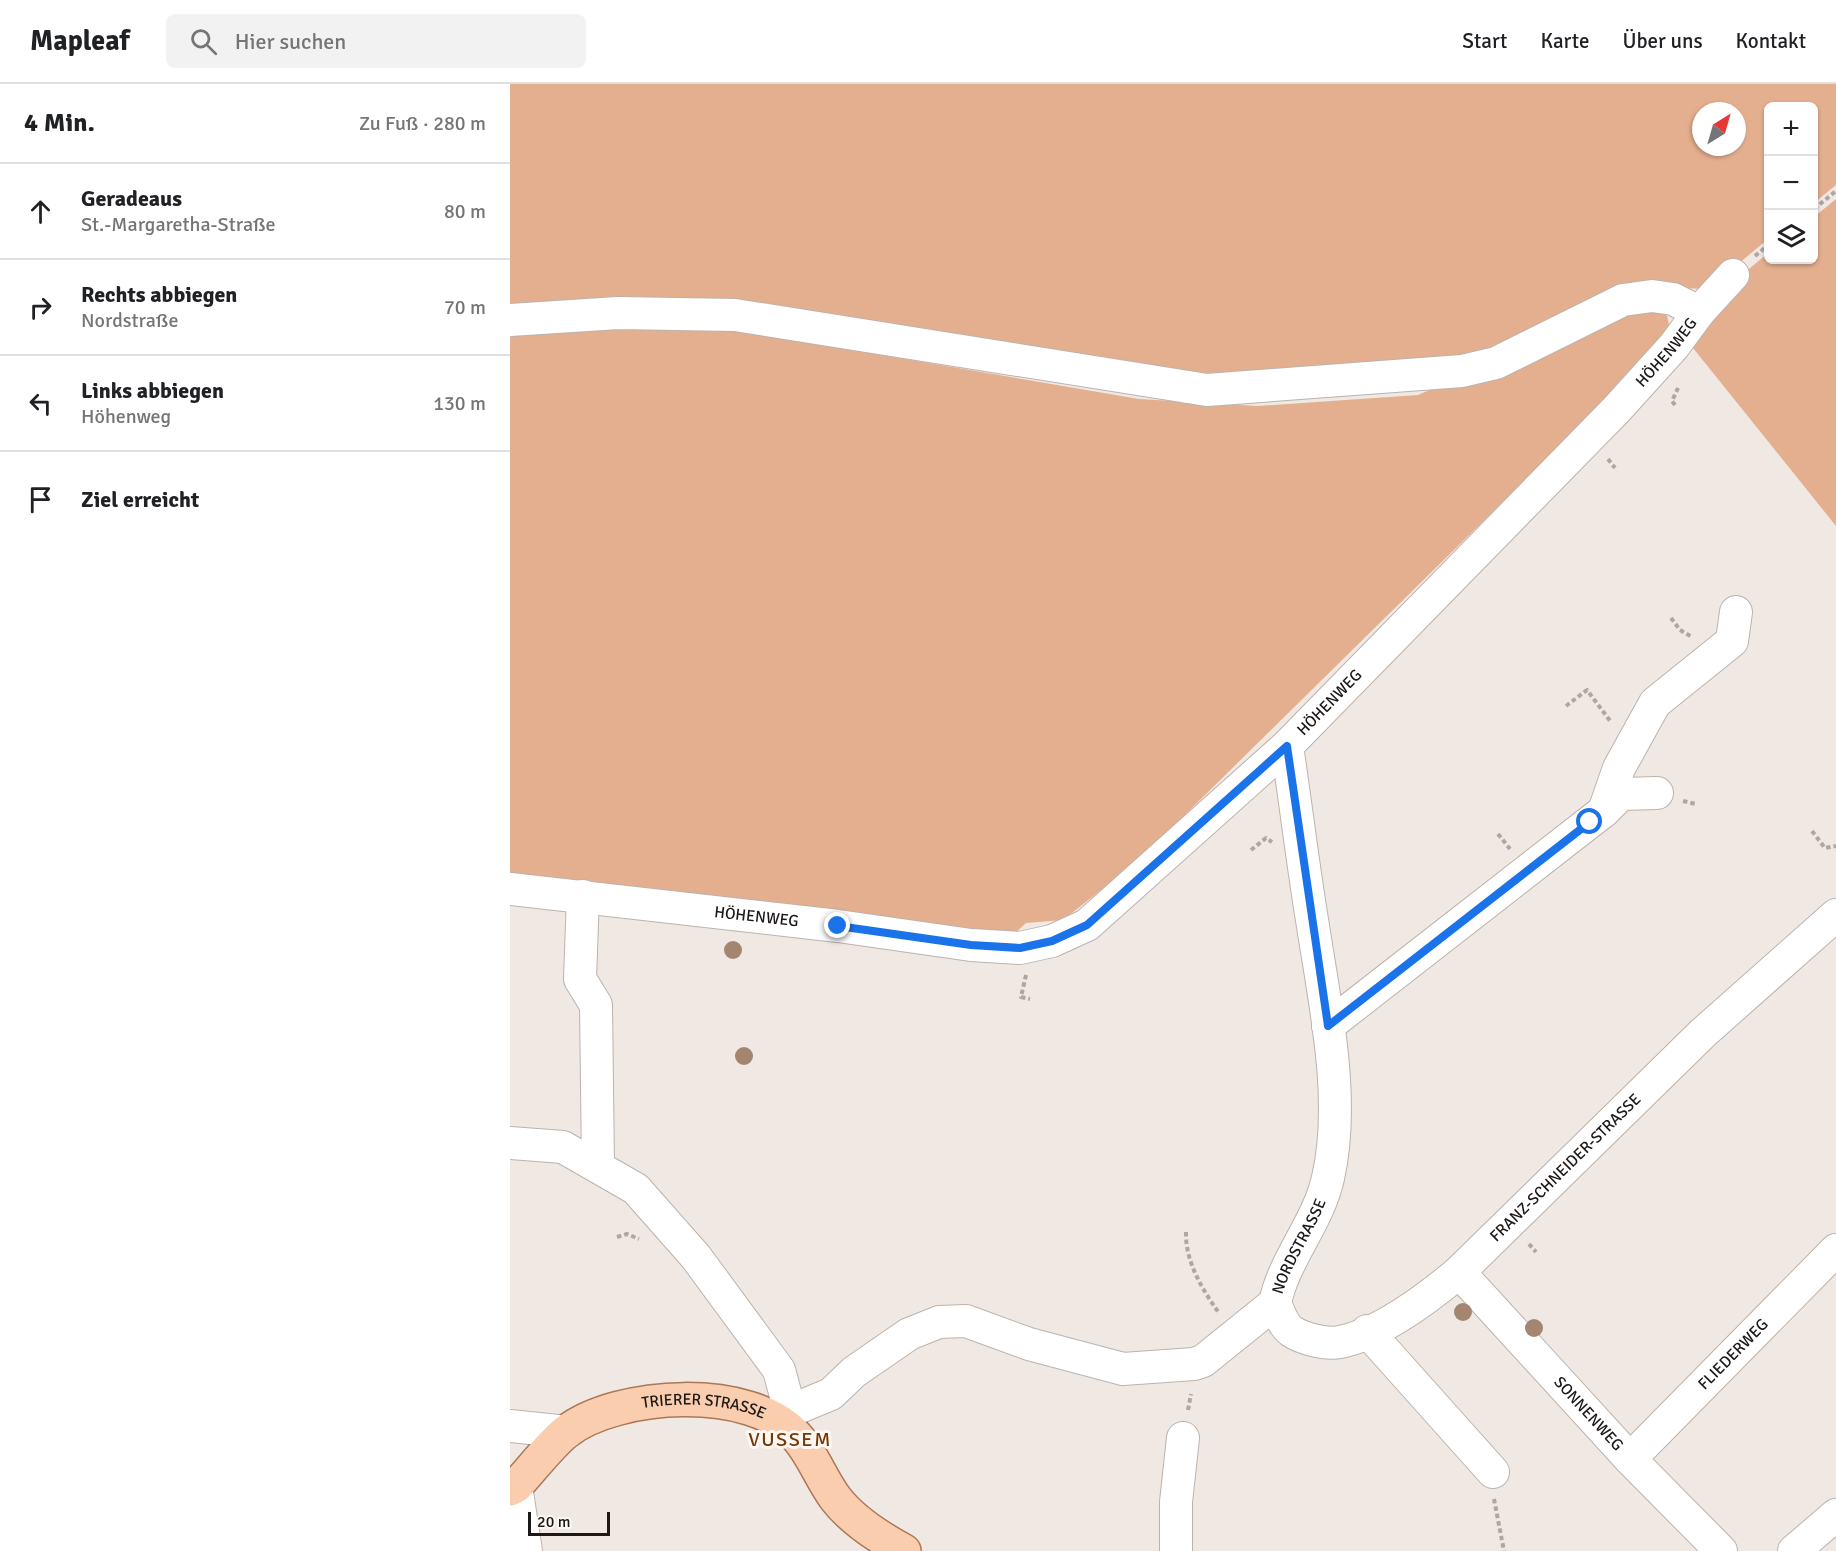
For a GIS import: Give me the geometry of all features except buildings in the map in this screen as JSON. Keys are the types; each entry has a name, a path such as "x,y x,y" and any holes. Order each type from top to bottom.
{"main road":[{"name":"TRIERER STRASSE","path":"513,1487 567,1432 631,1405 667,1398 735,1404 784,1417 836,1499 859,1521 904,1551"}],"street":[{"name":"HÖHENWEG","path":"510,889 715,914 838,926 971,945 1030,946 1052,941 1087,925 1287,746 1612,415 1733,275"},
{"path":"510,320 618,313 735,315 1207,390 1462,371 1496,363 1623,300 1652,296 1673,299 1699,312"},
{"path":"1604,811 1619,768 1655,703 1732,641 1736,612"},
{"name":"NORDSTRASSE","path":"784,1417 831,1394 854,1372 909,1334 939,1322 966,1321 1029,1344 1123,1369 1194,1364 1203,1361 1275,1303 1279,1284 1328,1180 1336,1120 1328,1026 1287,746"},
{"path":"1328,1026 1604,811 1621,794 1657,793"},
{"path":"582,896 580,979 596,1005 598,1166"},
{"name":"FRANZ-SCHNEIDER-STRASSE","path":"1275,1303 1285,1323 1292,1331 1326,1343 1341,1342 1392,1320 1437,1291 1460,1272 1703,1033 1836,915"},
{"path":"510,1143 562,1147 636,1189 696,1257 779,1370 784,1417"},
{"name":"FLIEDERWEG","path":"1630,1459 1836,1250"},
{"name":"SONNENWEG","path":"1460,1272 1630,1459 1721,1551"},
{"path":"1367,1331 1493,1472"},
{"path":"510,1426 567,1432"},
{"path":"1176,1551 1176,1502 1183,1438"},
{"path":"513,1487 526,1551"},
{"path":"1794,1551 1836,1515"}],"path":[{"path":"1818,206 1836,191"},
{"path":"1675,405 1671,401 1682,382"},
{"path":"1671,618 1680,630 1692,636"},
{"path":"1566,706 1587,690 1615,727"},
{"path":"1812,831 1825,848 1836,846"},
{"path":"1498,834 1512,851"},
{"path":"1251,850 1266,837"},
{"path":"1186,1232 1185,1245 1196,1275 1215,1308"},
{"path":"1493,1472 1490,1482 1504,1551"}],"shaded area":[{"path":"510,84 1836,84 1836,185 1818,200 1818,102 1764,102 1764,242 1708,289 1648,287 1494,358 1207,386 736,330 1139,399 1258,406 1418,395 1626,304 1666,312 1671,332 1592,414 1140,859 1063,920 1026,923 1012,936 510,879"},
{"path":"1836,199 1836,526 1693,348 1736,280 1764,256 1764,264 1818,264 1818,214"}],"district":[{"name":"VUSSEM","path":"790,1439"}],"route":[{"path":"838,926 971,945 1020,948 1052,941 1087,925 1287,746 1328,1026 1590,822"}]}
